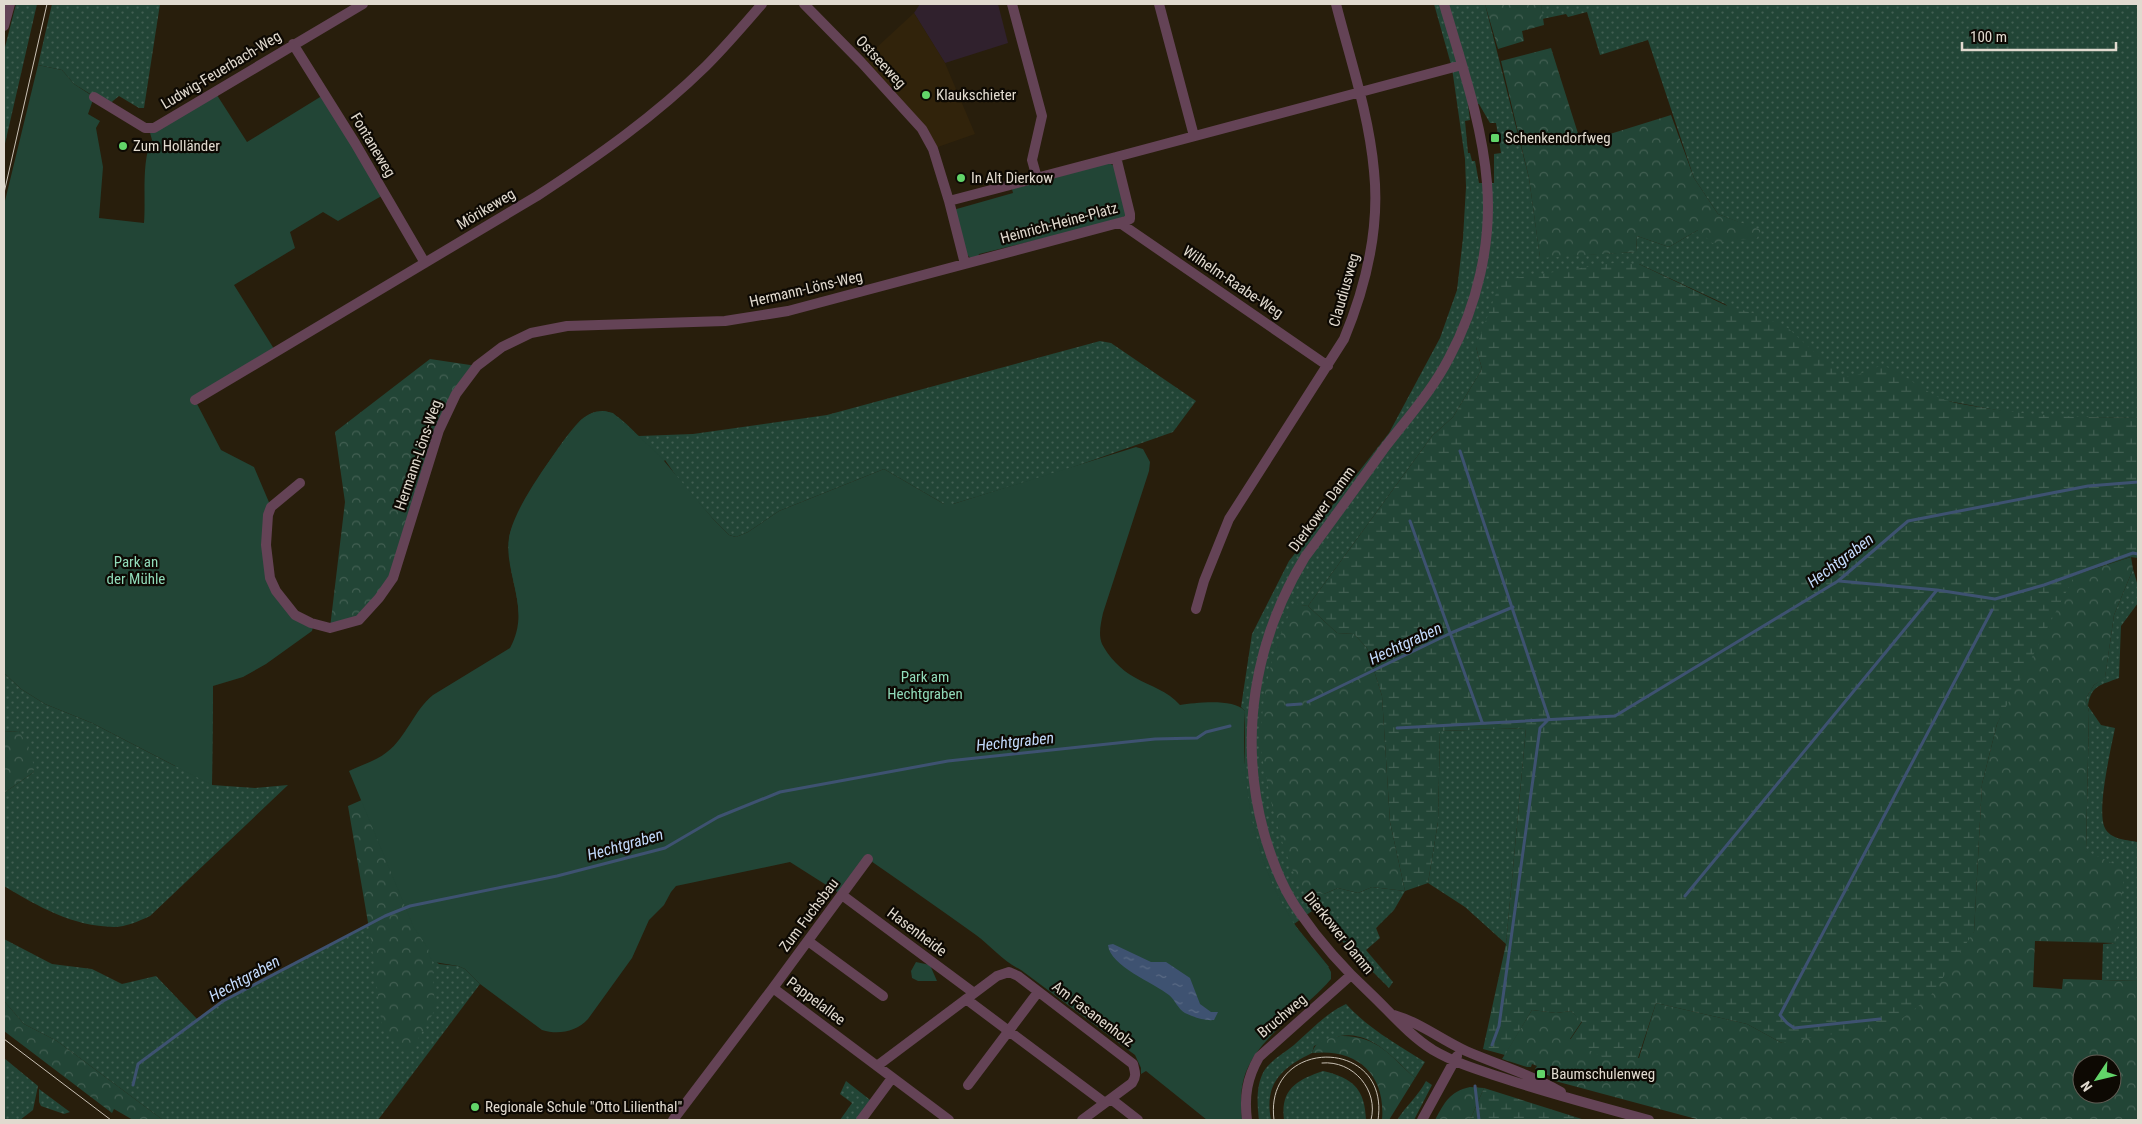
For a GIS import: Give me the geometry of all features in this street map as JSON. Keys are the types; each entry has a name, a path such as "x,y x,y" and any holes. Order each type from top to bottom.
{"street":[{"path":"4,26 10,4"},
{"name":"Ludwig-Feuerbach-Weg","path":"94,97 145,128 154,128 363,4"},
{"name":"Mörikeweg","path":"195,400 537,196 627,135 705,67 762,4"},
{"name":"Ostseeweg","path":"804,4 861,62 922,129 933,149 949,201"},
{"path":"1012,4 1042,116 1032,160 1037,178"},
{"path":"1159,4 1194,136"},
{"name":"Claudiusweg","path":"1196,609 1204,581 1229,519 1344,339 1356,310 1365,280 1375,217 1375,173 1370,135 1336,4"},
{"name":"Dierkower Damm","path":"1444,4 1479,124 1488,185 1488,213 1480,277 1472,305 1449,359 1435,381 1306,557 1288,586 1268,634 1255,694 1251,740 1253,783 1267,843 1276,868 1299,913 1351,974 1412,1035 1435,1051 1455,1061 1531,1088 1578,1100"},
{"name":"Fontaneweg","path":"293,44 355,143 425,263"},
{"path":"965,264 949,201 1462,65"},
{"name":"Heinrich-Heine-Platz","path":"965,264 1120,224 1130,219 1116,157"},
{"name":"Wilhelm-Raabe-Weg","path":"1120,224 1328,366"},
{"name":"Hermann-Löns-Weg","path":"300,483 271,507 268,514 266,545 270,578 276,591 295,615 311,623 330,628 359,620 379,598 393,578 439,430 456,394 477,366 502,347 531,333 567,326 690,323 761,316 965,264"},
{"name":"Zum Fuchsbau","path":"773,988 868,859"},
{"name":"Hasenheide","path":"842,895 970,996"},
{"path":"808,941 883,996"},
{"name":"Am Fasanenholz","path":"876,1066 997,976 1009,972 1018,976 1133,1064 1135,1078 1132,1083 1082,1120"},
{"name":"Bruchweg","path":"1247,1120 1245,1092 1253,1067 1259,1056 1351,974"},
{"name":"Pappelallee","path":"673,1120 773,988 949,1120"},
{"name":"Am Fasanenholz","path":"968,1086 1038,992"},
{"path":"970,996 1010,1031 1108,1101 1138,1120"},
{"name":"Dierkower Damm","path":"1394,1015 1414,1021 1461,1049 1524,1073 1578,1100"},
{"path":"1422,1120 1461,1049"},
{"path":"861,1120 892,1078"},
{"path":"1578,1100 1649,1120"}],"shaded area":[{"path":"920,4 998,4 1008,43 945,63 914,13"},
{"name":"Klaukschieter","path":"914,13 945,63 975,134 935,148 862,61"}],"green space":[{"path":"16,4 37,4 4,148 4,51"},
{"path":"52,4 160,4 144,108 139,108 119,96 108,105 74,84 62,70 38,65"},
{"path":"1434,4 1485,4 1529,178 1540,257 1636,252 1637,236 1669,247 1698,230 1761,231 1718,214 1694,178 1648,40 1600,55 1587,12 1568,17 1566,14 1542,19 1541,4 2138,4 2138,418 2023,415 1948,401 1921,469 1725,304 1639,264 1630,264 1476,347 1482,369 1453,417 1432,436 1308,606 1298,605 1324,894 1338,888 1358,893 1372,887 1405,891 1394,910 1376,928 1380,938 1366,950 1393,982 1389,988 1312,911 1294,924 1329,967 1311,973 1235,805 1241,765 1245,764 1245,711 1241,707 1252,634 1289,561 1389,433 1440,338 1457,290 1466,187 1465,159 1452,68","holes":["1479,104 1490,123 1496,123 1501,153 1494,154 1494,183 1479,183 1475,161 1472,161 1470,153 1468,153 1465,121 1470,120 1468,105"]},
{"path":"1485,4 1541,4 1544,25 1522,31 1524,41 1498,49"},
{"path":"1551,48 1581,143 1671,115 1694,178 1718,214 1761,230 1757,238 1712,243 1698,230 1669,247 1637,236 1636,252 1540,258 1529,178 1501,61"},
{"name":"Park an der Mühle","path":"38,65 62,70 74,84 94,97 88,114 100,121 96,128 103,167 99,218 144,223 146,158 152,140 149,129 215,92 247,142 325,94 385,194 338,221 323,212 290,232 295,248 234,285 276,352 195,400 221,450 254,467 271,507 266,545 276,591 313,627 312,631 266,664 243,677 213,686 212,785 92,723 45,704 21,689 4,673 4,205"},
{"path":"1109,163 1116,167 1126,216 1116,221 979,254 978,257 971,259 965,252 953,210 1013,193 1012,189"},
{"path":"1614,263 1639,264 1725,305 1756,314 1788,328 1839,375 1852,377 1882,365 1937,397 1960,404 2043,415 2138,418 2138,558 2130,557 2075,575 1997,724 1982,784 1974,932 1929,998 1896,1023 1782,1043 1747,1024 1656,1003 1638,1058 1604,1058 1570,1040 1582,1022 1571,1011 1556,1013 1532,1010 1505,1055 1483,1049 1506,944 1526,728 1440,731 1438,822 1428,883 1405,891 1390,822 1382,696 1367,648 1354,634 1337,633 1308,606 1432,436 1453,417 1482,369 1476,347 1501,280"},
{"path":"1100,341 1111,343 1196,401 1173,432 1062,471 953,504 944,504 884,469 779,511 748,532 736,537 729,535 714,520 681,483 665,460 519,617 508,547 512,527 552,457 574,428 589,414 602,411 612,414 622,420 639,436 693,434 827,415"},
{"path":"430,359 477,366 456,394 393,578 359,620 330,628 345,502 335,432"},
{"name":"Park am Hechtgraben","path":"604,411 613,413 659,455 714,520 729,535 736,537 748,532 779,511 884,469 944,504 953,504 1136,447 1143,449 1150,462 1149,471 1103,613 1100,632 1102,644 1125,671 1164,692 1180,705 1223,703 1232,704 1245,711 1244,737 1247,788 1251,814 1264,863 1292,921 1331,972 1331,979 1270,1037 1250,1064 1242,1088 1242,1120 1207,1120 1146,1071 1141,1074 1141,1068 1135,1055 1009,963 976,935 868,859 842,895 790,862 676,886 664,905 649,920 632,958 588,1019 572,1030 554,1032 542,1030 480,984 465,969 434,962 430,957 428,948 414,928 349,771 378,758 394,746 420,708 433,695 510,648 516,634 518,620 518,607 509,554 509,540 512,527 527,495 572,431 581,420 592,413"},
{"path":"2131,557 2133,569 2114,615 2105,678 2094,685 2086,698 2089,712 2086,851 2125,869 2116,943 2035,941 2033,987 2062,989 2063,979 2138,981 2138,1120 1700,1120 1555,1081 1556,1079 1535,1069 1537,1066 1532,1064 1531,1067 1527,1067 1502,1059 1532,1010 1556,1013 1571,1011 1582,1021 1570,1039 1639,1058 1656,1003 1747,1024 1782,1043 1974,932 1982,784 1997,724 2045,618 2075,575"},
{"path":"2133,569 2138,586 2138,603 2121,626 2119,678 2102,684 2094,690 2089,699 2088,706 2101,725 2115,728 2105,781 2102,811 2103,822 2106,830 2113,836 2138,842 2138,981 2102,980 2103,944 2116,943 2086,851 2089,712 2086,698 2094,685 2105,677 2114,615"},
{"path":"1294,604 1308,606 1337,633 1354,634 1367,648 1382,696 1390,822 1405,891 1372,887 1358,893 1338,888 1324,894 1301,890 1290,863 1270,795 1261,752 1261,729 1269,674 1279,638"},
{"path":"4,673 21,689 45,704 92,723 175,766 213,686 212,785 255,788 288,785 150,916 128,925 114,927 84,923 56,914 4,886 4,793 34,772 19,731 4,732"},
{"path":"1526,728 1506,944 1465,907 1428,883 1438,822 1440,731"},
{"path":"19,731 32,754 34,772 4,793 4,732"},
{"path":"403,782 432,959 435,1010 408,1056 382,1027 371,940 348,806"},
{"path":"385,916 439,964 458,966 465,969 480,984 378,1120 163,1120 57,1041 24,1024 4,1001 4,939 52,964 92,969 122,984 156,976 198,1020 223,1001"},
{"path":"916,962 930,965 937,981 918,981 912,978 911,971"},
{"path":"4,1001 24,1024 57,1041 163,1120 133,1120 114,1109 112,1113 4,1031"},
{"path":"1346,1004 1373,1028 1425,1062 1415,1078 1390,1055 1372,1042 1362,1037 1340,1036 1314,1046 1312,1053 1284,1071 1277,1079 1270,1096 1271,1120 1259,1120 1258,1088 1261,1076 1267,1067 1325,1017"},
{"path":"1340,1036 1364,1039 1382,1048 1415,1078 1389,1120 1382,1120 1382,1104 1379,1089 1365,1067 1355,1060 1342,1055 1312,1053 1319,1043 1326,1039"},
{"path":"4,1058 38,1086 33,1110 20,1120 4,1120"},
{"path":"1323,1071 1342,1077 1355,1086 1363,1100 1366,1120 1284,1120 1283,1109 1292,1087 1305,1078"},
{"path":"846,1081 874,1103 861,1120 840,1120 852,1103 840,1094"},
{"path":"1426,1081 1432,1085 1414,1120 1397,1120 1419,1091"},
{"path":"1470,1087 1484,1088 1470,1120 1435,1120 1452,1095"},
{"path":"1484,1088 1585,1120 1470,1120"},
{"path":"39,1089 70,1112 64,1114 41,1106 39,1102"}],"water":[{"path":"1113,944 1151,962 1166,962 1190,978 1200,1004 1211,1012 1218,1012 1214,1020 1207,1020 1188,1014 1169,995 1124,967 1111,953 1108,945"}],"waterway":[{"path":"1460,451 1549,719"},
{"name":"Hechtgraben","path":"1397,728 1615,716 1838,581 1908,521 2088,486 2138,482"},
{"path":"1410,521 1482,722"},
{"path":"1839,581 1937,590 1995,599 2044,585 2133,553 2138,554"},
{"path":"1685,896 1937,590"},
{"name":"Hechtgraben","path":"1308,702 1451,633 1513,607"},
{"path":"1880,1019 1794,1028 1780,1015 1992,610"},
{"name":"Hechtgraben","path":"1287,705 1301,704"},
{"path":"1492,1045 1499,1026 1540,728 1548,720"},
{"name":"Hechtgraben","path":"133,1085 138,1064 223,1001 385,916 410,906 557,876 665,848 718,817 780,792 948,761 1155,739 1197,738 1206,732 1230,726"},
{"path":"1475,1086 1479,1120"}],"tram line":[{"path":"4,193 47,4"},
{"path":"4,1039 111,1120"},
{"path":"1274,1120 1276,1092 1287,1073 1306,1061 1327,1057 1348,1061 1366,1073 1377,1092 1378,1120"},
{"path":"1322,1063 1344,1066 1361,1079 1371,1098 1371,1120"}],"place":[{"name":"Klaukschieter","path":"926,95"},
{"name":"Schenkendorfweg","path":"1495,138"},
{"name":"Zum Holländer","path":"123,146"},
{"name":"In Alt Dierkow","path":"961,178"},
{"name":"Baumschulenweg","path":"1541,1074"},
{"name":"Regionale Schule \"Otto Lilienthal\"","path":"475,1107"}]}
